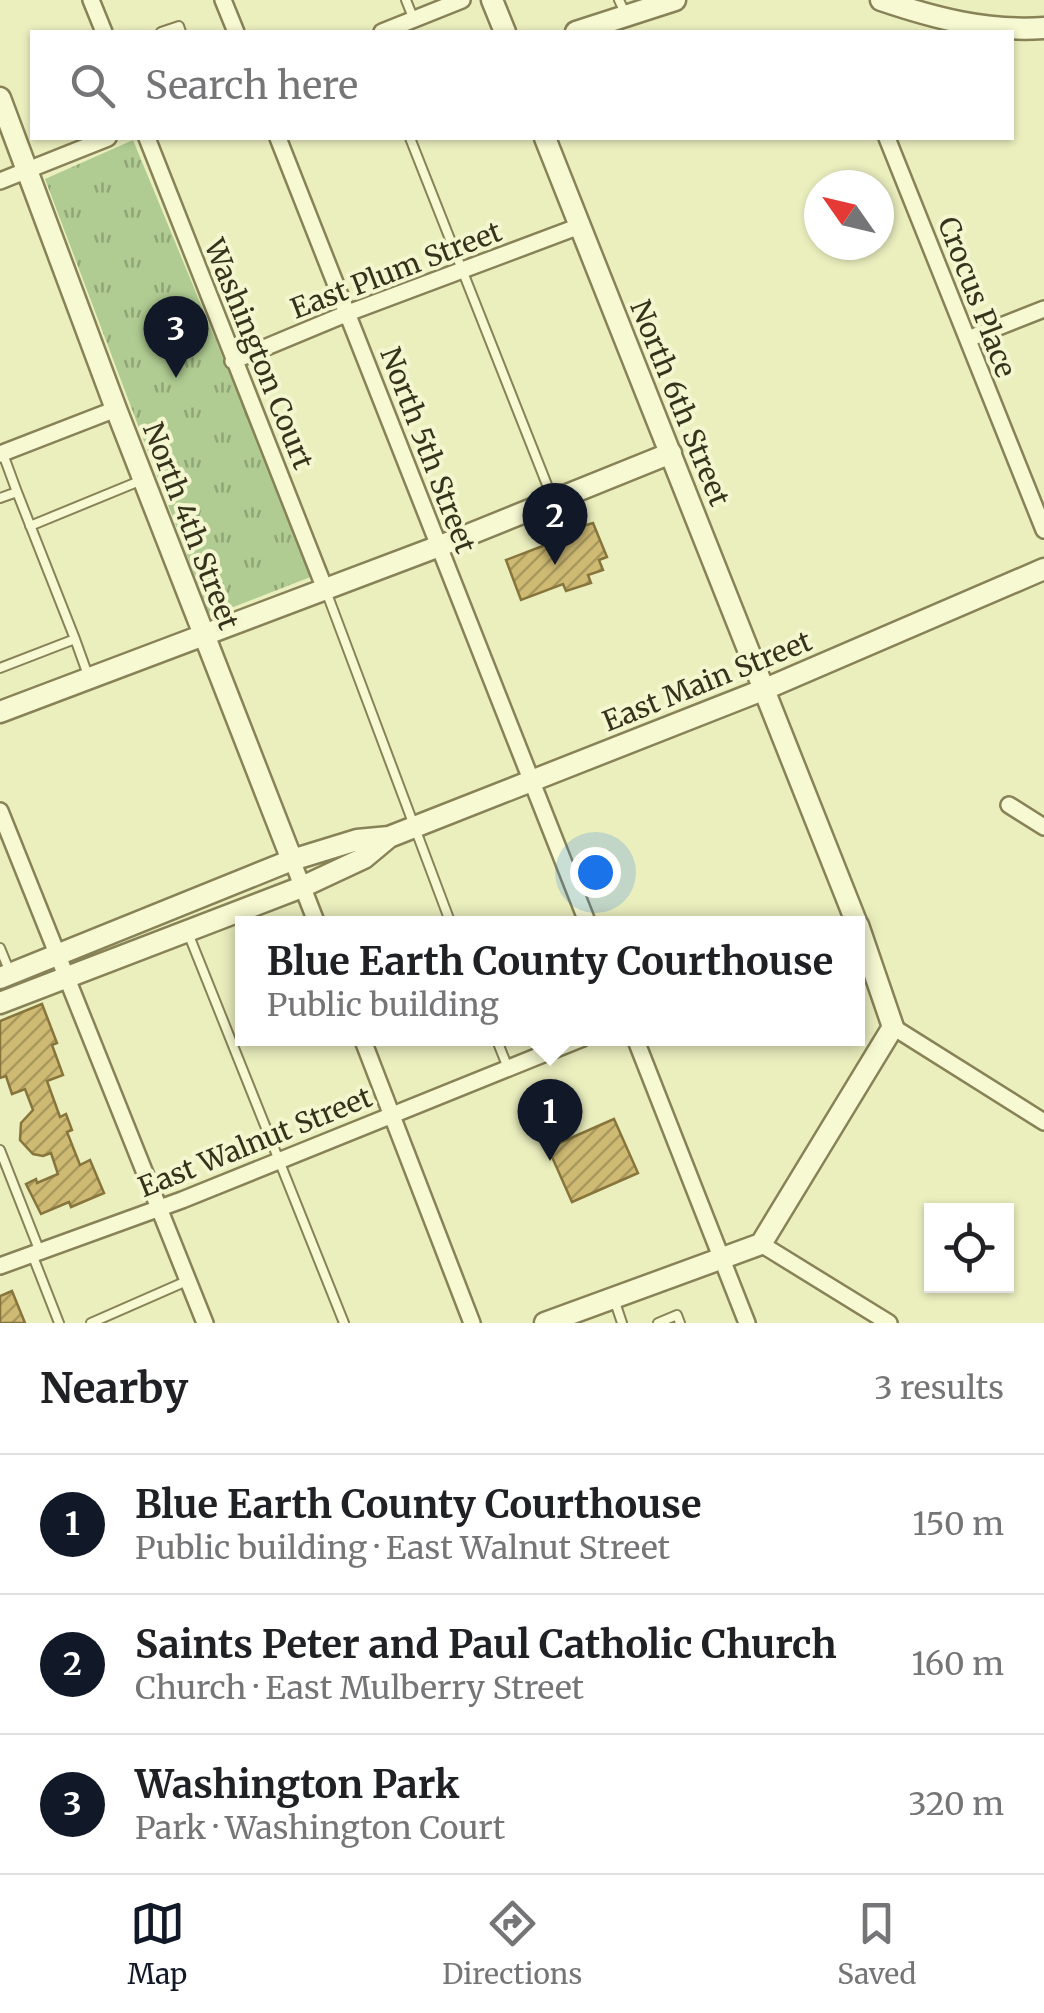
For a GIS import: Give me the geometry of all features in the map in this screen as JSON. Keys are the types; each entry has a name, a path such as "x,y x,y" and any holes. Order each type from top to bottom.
{"street":[{"path":"91,0 103,30"},
{"path":"223,0 235,30"},
{"path":"387,30 462,0"},
{"path":"492,0 504,30"},
{"path":"580,30 622,8 675,0"},
{"path":"881,0 933,17 980,26 1044,28"},
{"name":"North 4th Street","path":"0,98 143,480 292,860"},
{"path":"0,181 103,140"},
{"name":"Washington Court","path":"148,140 326,589"},
{"name":"North 5th Street","path":"279,140 585,916"},
{"name":"North 6th Street","path":"545,140 854,916"},
{"name":"Crocus Place","path":"889,140 1044,530"},
{"name":"East Plum Street","path":"233,361 578,227"},
{"path":"968,339 1044,309"},
{"path":"2,450 116,409"},
{"path":"0,712 439,546 670,453"},
{"name":"East Main Street","path":"5,976 292,860 414,828 765,689 1044,569"},
{"path":"1009,805 1044,827"},
{"path":"0,810 7,847 162,1208 200,1321"},
{"name":"East Main Street","path":"0,1003 302,886 364,858 389,837"},
{"path":"292,860 314,916"},
{"name":"North 6th Street","path":"865,947 893,1028"},
{"path":"545,1323 761,1244 893,1028 1044,1122"},
{"path":"365,1046 472,1323"},
{"name":"East Walnut Street","path":"0,1266 162,1208 563,1046"},
{"path":"638,1046 747,1323"},
{"path":"761,1244 890,1323"}],"lane":[{"path":"406,0 414,20"},
{"path":"411,140 553,500"},
{"path":"2,450 89,678"},
{"path":"30,526 143,480"},
{"path":"0,498 17,492"},
{"path":"326,589 448,916"},
{"path":"0,668 75,639"},
{"path":"187,931 344,1323"},
{"path":"0,948 5,976"},
{"path":"499,1046 508,1068"},
{"path":"0,1150 59,1323"},
{"path":"91,1323 189,1280"},
{"path":"614,1298 622,1323"},
{"path":"658,1323 676,1315 680,1323"}],"green space":[{"path":"133,140 313,576 210,616 45,179"}],"building":[{"path":"593,523 607,557 599,560 603,570 588,575 591,583 566,591 563,584 521,600 506,560 548,544 545,537"},
{"path":"42,1004 57,1043 52,1045 63,1075 47,1081 60,1117 66,1114 72,1130 67,1132 80,1165 90,1160 104,1193 41,1214 26,1184 58,1174 51,1153 33,1154 20,1140 21,1123 33,1110 25,1089 12,1094 6,1076 0,1078 0,1021"},
{"path":"614,1119 638,1173 572,1202 548,1148"},
{"path":"12,1291 25,1323 0,1323 0,1296"}],"place":[{"name":"Washington Park","path":"176,378"},
{"name":"Saints Peter and Paul Catholic Church","path":"555,565"},
{"name":"Blue Earth County Courthouse","path":"550,1161"}]}
